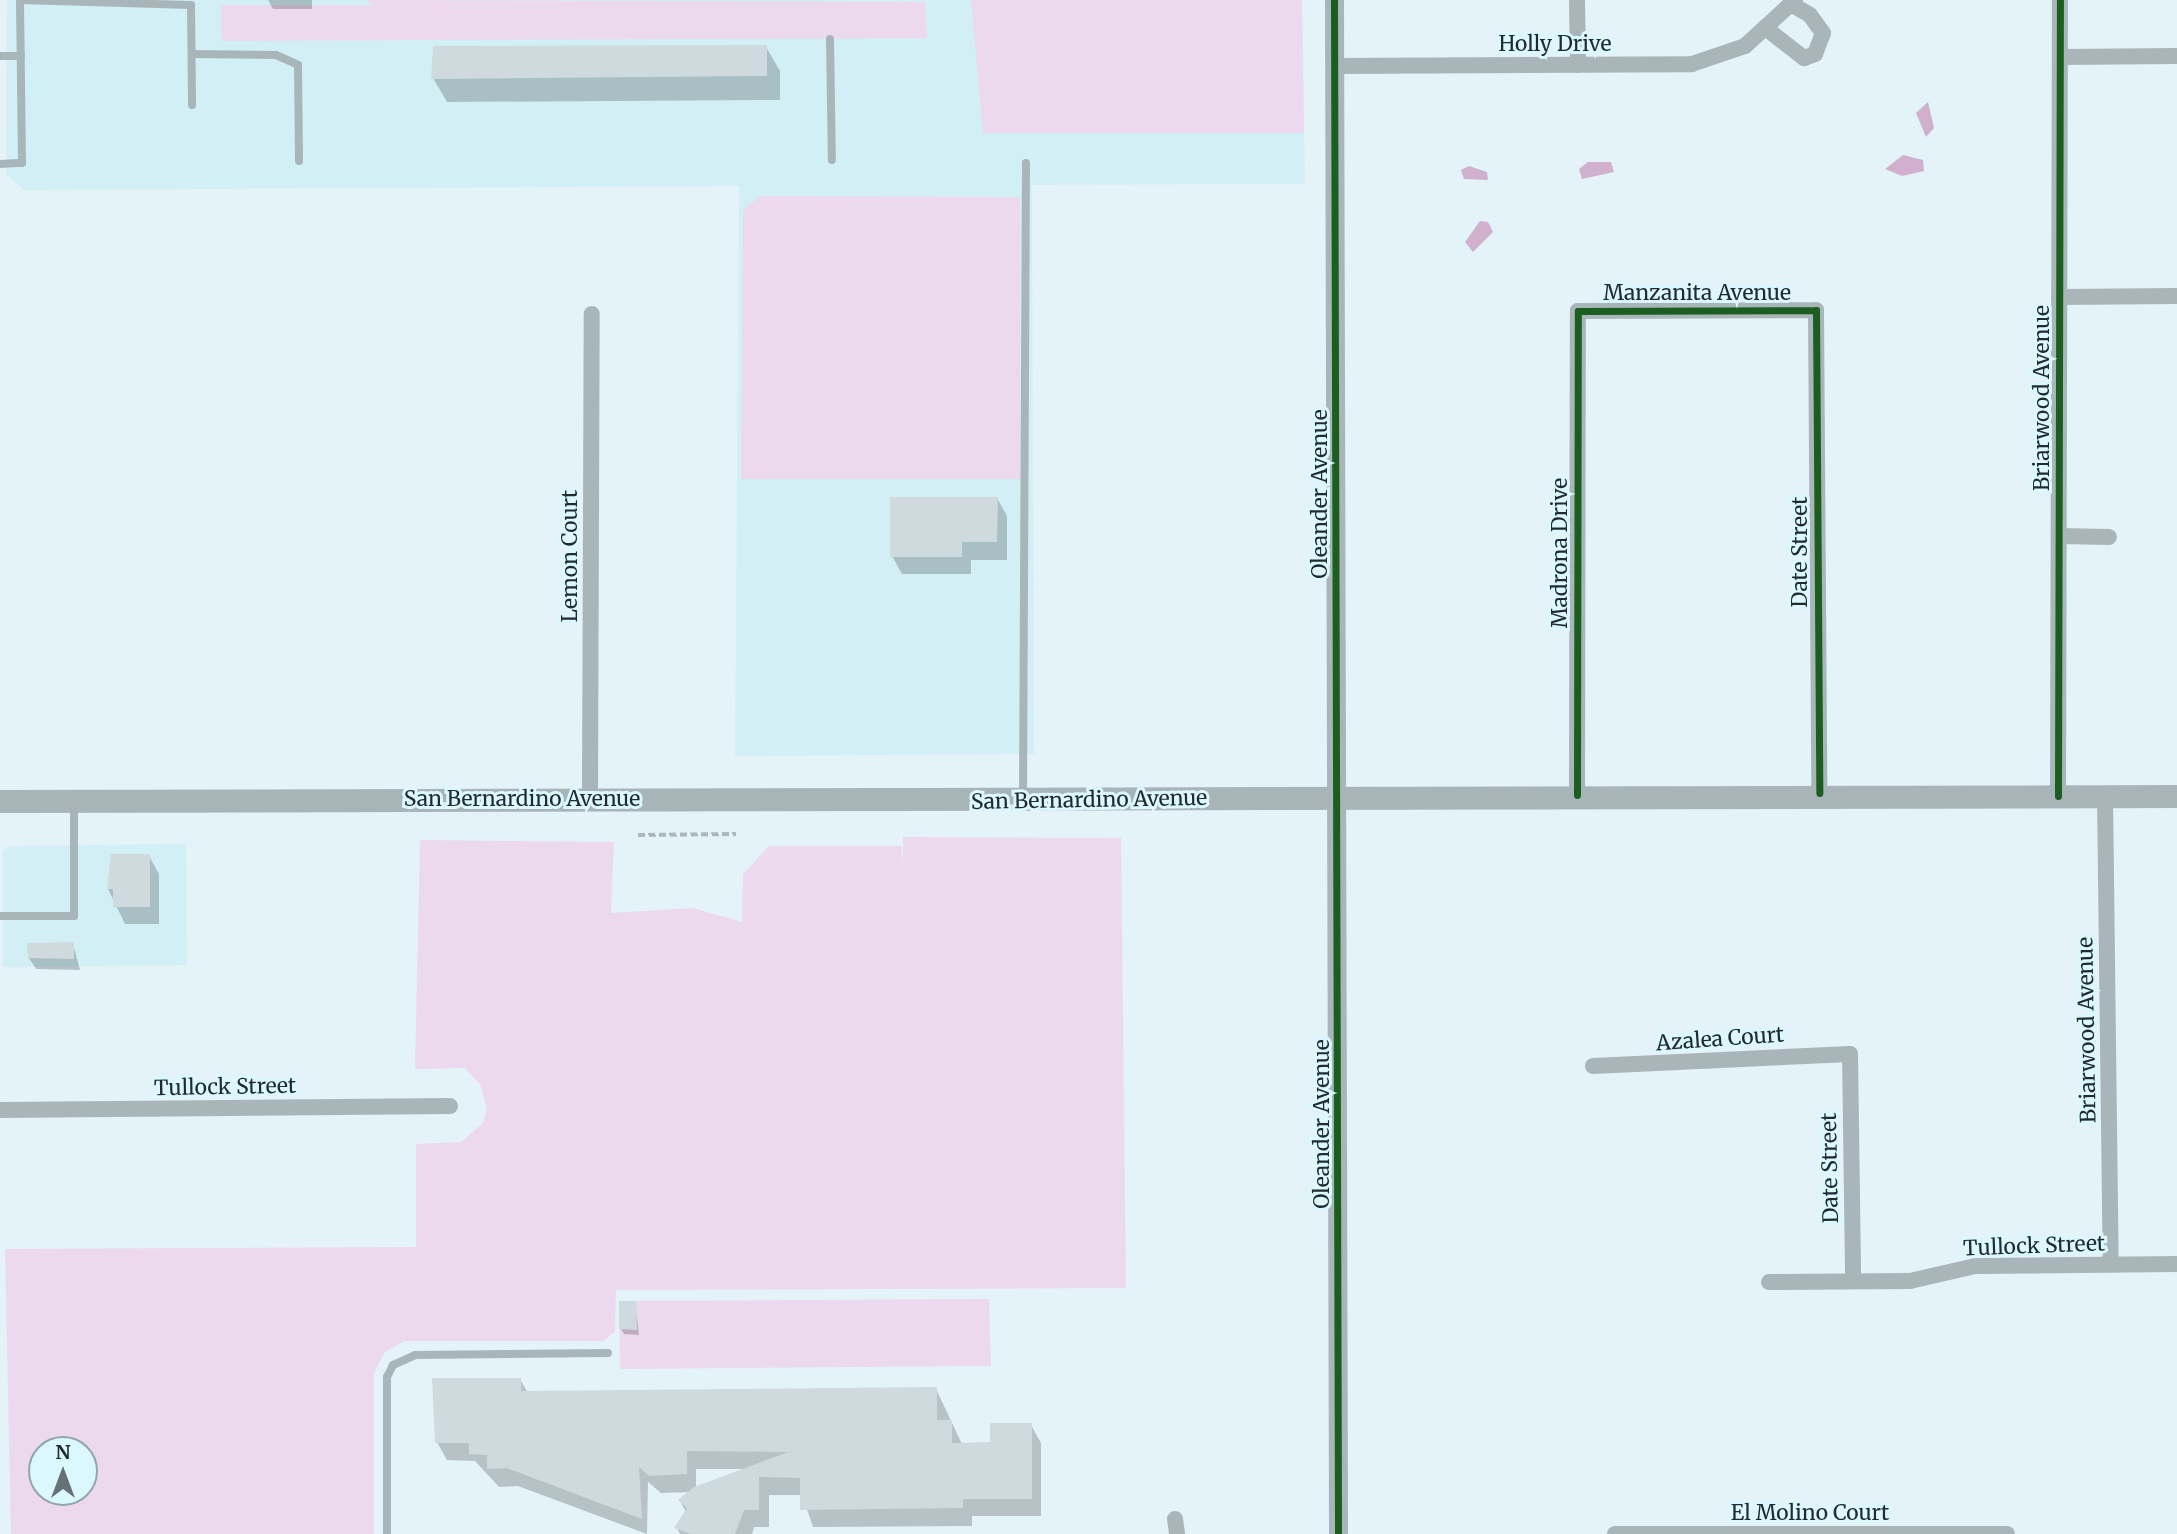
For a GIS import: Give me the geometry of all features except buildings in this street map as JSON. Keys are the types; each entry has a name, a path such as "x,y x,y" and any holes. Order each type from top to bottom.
{"main road":[{"name":"San Bernardino Avenue","path":"0,801 1023,801 1819,793 2177,796"}],"street":[{"name":"Oleander Avenue","path":"1334,0 1339,796 1338,1534"},
{"path":"1577,0 1578,65"},
{"name":"Briarwood Avenue","path":"2058,796 2060,0"},
{"name":"Holly Drive","path":"1334,66 1578,65 1720,58 1768,30 1794,2 1810,15 1823,33 1815,54 1804,58 1768,30"},
{"path":"2060,57 2177,56"},
{"path":"2059,297 2177,296"},
{"name":"Manzanita Avenue","path":"1578,311 1816,310"},
{"name":"Date Street","path":"1816,310 1819,793"},
{"name":"Madrona Drive","path":"1577,795 1578,311"},
{"name":"Lemon Court","path":"590,799 592,314"},
{"path":"2060,536 2109,537"},
{"name":"Briarwood Avenue","path":"2105,796 2111,1264"},
{"name":"Date Street","path":"1850,1054 1853,1281"},
{"name":"Azalea Court","path":"1592,1066 1850,1054"},
{"name":"Tullock Street","path":"0,1110 450,1106"},
{"name":"Tullock Street","path":"1769,1282 1909,1280 1975,1266 2177,1264"},
{"name":"El Molino Court","path":"1615,1534 2007,1534"}],"lane":[{"path":"0,164 22,163 20,0 182,1 191,5 192,105"},
{"path":"830,40 832,160"},
{"path":"192,54 276,55 298,65 299,161"},
{"path":"0,57 21,56"},
{"path":"1023,801 1026,163"},
{"path":"0,916 74,916 74,801"},
{"path":"387,1534 387,1377 393,1365 415,1355 608,1353"}],"path":[{"path":"638,835 736,834"}],"shaded area":[{"path":"7,0 1302,0 1305,184 1032,185 1034,754 735,756 739,186 24,190 6,174"},
{"path":"366,0 925,2 927,38 222,41 221,5 372,5"},
{"path":"971,0 1302,0 1304,133 983,133"},
{"path":"1928,102 1934,128 1926,137 1916,113"},
{"path":"1903,155 1923,160 1924,171 1902,176 1885,169"},
{"path":"1588,162 1611,162 1614,172 1582,179 1579,169"},
{"path":"1469,166 1487,172 1488,180 1464,179 1461,170"},
{"path":"760,196 1020,197 1020,479 741,479 743,210"},
{"path":"1480,221 1488,222 1493,232 1473,252 1465,242"},
{"path":"903,837 1121,838 1126,1288 616,1290 615,1331 604,1341 404,1341 385,1352 374,1373 374,1534 11,1534 5,1249 416,1247 416,1144 461,1142 483,1123 487,1109 480,1084 465,1068 415,1069 420,840 614,842 611,913 693,908 742,922 743,874 769,846 901,846 903,863"},
{"path":"186,844 187,965 3,967 3,851 10,846"},
{"path":"989,1299 991,1366 620,1369 619,1301"}],"cycle path":[{"path":"1334,0 1338,1534"},
{"path":"2058,796 2060,0"},
{"path":"1577,795 1578,311 1816,310 1819,793"}]}
